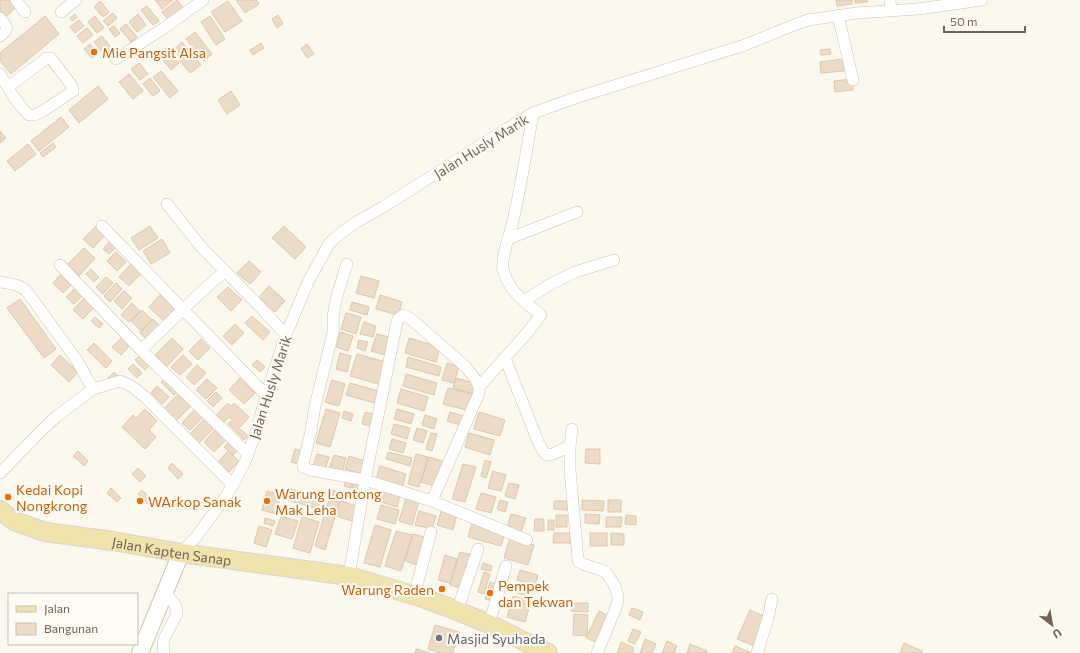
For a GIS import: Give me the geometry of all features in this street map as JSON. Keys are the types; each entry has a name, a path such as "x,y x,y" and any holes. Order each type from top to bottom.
{"main road":[{"name":"Jalan Kapten Sanap","path":"0,510 14,521 45,532 112,541 181,553 349,576 457,611 489,624 543,650"}],"street":[{"path":"16,0 25,12"},
{"path":"61,12 76,0"},
{"name":"Jalan Husly Marik","path":"181,553 196,538 227,495 248,454 286,335 308,282 325,250 336,237 355,223 533,113 582,96 745,45 808,20 857,13 890,5 918,9 982,0"},
{"path":"116,59 164,28 198,1"},
{"path":"838,15 853,80"},
{"path":"0,18 6,25 7,29 6,32 0,36"},
{"path":"0,74 8,87 23,109 29,115 35,115 43,111 73,91 72,86 51,58 48,58 8,87"},
{"path":"533,113 503,268 510,286 517,295 541,315 548,325"},
{"path":"167,204 202,248 264,310 286,335"},
{"path":"508,239 577,212"},
{"path":"102,226 266,395"},
{"path":"524,300 575,272 614,260"},
{"path":"348,264 333,312 333,333 315,406 312,431 303,467 310,470 366,480 432,502 526,540"},
{"path":"60,265 142,350 248,454"},
{"path":"142,350 182,310 225,271"},
{"path":"0,282 24,288 76,359 93,390"},
{"path":"349,576 397,322 400,316 403,315 411,319 455,357 472,374 479,387 479,393 432,502"},
{"path":"479,387 535,324 541,315"},
{"path":"505,358 543,451 547,455 553,454 570,446"},
{"path":"0,473 57,416 93,390 120,381 134,388 145,397 232,485"},
{"path":"572,429 570,446 570,480 579,562 606,572 612,580 618,601 597,653"},
{"path":"414,596 431,532"},
{"path":"457,611 478,549"},
{"path":"140,653 181,553"},
{"path":"489,624 506,566"},
{"path":"164,653 164,636 177,614 176,606 165,592"},
{"path":"758,653 772,599"}],"building":[{"path":"0,0 13,0 18,6 3,19 0,16"},
{"path":"155,0 173,0 162,9"},
{"path":"177,0 184,9 169,21 162,12"},
{"path":"236,0 256,0 259,4 245,13"},
{"path":"836,0 852,0 852,4 837,6"},
{"path":"855,0 867,0 868,2 855,3"},
{"path":"100,1 109,12 103,17 94,7"},
{"path":"228,1 242,21 225,32 211,12"},
{"path":"147,6 159,21 153,25 141,10"},
{"path":"113,13 117,18 108,26 103,21"},
{"path":"75,14 77,17 72,21 70,18"},
{"path":"138,14 146,25 137,32 129,22"},
{"path":"278,15 283,24 277,28 272,19"},
{"path":"45,16 59,34 11,74 0,61 0,53"},
{"path":"95,16 104,28 97,33 88,22"},
{"path":"210,16 225,39 216,45 201,22"},
{"path":"79,20 84,26 75,33 70,27"},
{"path":"126,24 137,37 131,42 120,29"},
{"path":"114,26 120,33 115,37 109,29"},
{"path":"87,28 93,35 83,43 77,36"},
{"path":"195,32 212,54 204,61 186,39"},
{"path":"102,36 115,52 107,58 94,42"},
{"path":"182,42 201,65 190,73 172,51"},
{"path":"261,43 264,48 253,55 250,50"},
{"path":"90,44 98,54 92,58 84,49"},
{"path":"307,44 314,54 307,58 301,48"},
{"path":"166,48 179,63 171,70 158,54"},
{"path":"830,49 831,54 821,55 820,50"},
{"path":"843,59 844,71 821,73 820,62"},
{"path":"139,63 148,74 140,80 131,69"},
{"path":"161,71 178,91 170,98 153,77"},
{"path":"129,74 143,91 133,99 119,82"},
{"path":"150,78 160,91 153,96 143,84"},
{"path":"852,79 853,90 835,92 834,81"},
{"path":"98,86 108,99 79,123 69,110"},
{"path":"231,91 240,105 227,114 218,100"},
{"path":"61,117 69,127 39,151 31,141"},
{"path":"0,131 6,138 0,143"},
{"path":"53,143 56,147 43,157 40,153"},
{"path":"28,144 36,154 15,171 7,161"},
{"path":"96,226 105,235 93,248 83,239"},
{"path":"150,226 158,238 139,250 131,238"},
{"path":"284,226 306,247 295,259 272,238"},
{"path":"162,239 170,253 151,264 143,251"},
{"path":"111,240 117,246 109,254 103,249"},
{"path":"84,248 95,258 79,276 67,265"},
{"path":"116,252 126,262 117,271 107,261"},
{"path":"249,261 261,272 250,284 237,273"},
{"path":"132,263 142,273 129,286 119,277"},
{"path":"91,269 99,277 94,282 86,274"},
{"path":"60,275 71,285 63,293 53,283"},
{"path":"361,276 379,281 374,298 356,293"},
{"path":"106,277 113,283 103,294 96,287"},
{"path":"116,283 122,289 110,302 104,296"},
{"path":"269,286 285,301 275,312 259,297"},
{"path":"228,287 242,300 231,311 217,297"},
{"path":"75,288 83,295 74,304 66,297"},
{"path":"124,291 132,298 122,309 114,301"},
{"path":"160,295 177,311 166,323 149,307"},
{"path":"380,295 402,302 398,315 376,309"},
{"path":"86,296 96,305 83,319 73,310"},
{"path":"20,299 56,349 44,358 7,308"},
{"path":"352,302 369,307 367,315 350,310"},
{"path":"132,303 140,311 129,322 121,315"},
{"path":"142,310 152,320 141,331 131,321"},
{"path":"346,313 361,317 356,334 341,329"},
{"path":"252,316 270,332 263,340 245,323"},
{"path":"95,317 103,324 99,328 91,321"},
{"path":"153,319 162,328 149,342 140,333"},
{"path":"364,322 376,326 373,337 360,334"},
{"path":"235,324 244,333 232,345 223,336"},
{"path":"340,332 353,336 348,351 336,347"},
{"path":"377,334 393,338 388,356 371,351"},
{"path":"124,335 132,343 121,355 112,347"},
{"path":"172,338 183,349 167,366 155,355"},
{"path":"409,338 440,347 436,362 405,353"},
{"path":"201,339 210,348 198,360 189,351"},
{"path":"359,340 368,342 365,351 357,348"},
{"path":"94,343 112,361 106,368 87,350"},
{"path":"143,352 153,362 145,370 135,360"},
{"path":"340,353 351,356 347,372 336,369"},
{"path":"357,354 389,363 382,385 350,376"},
{"path":"60,355 78,372 69,382 51,365"},
{"path":"183,355 192,364 180,375 171,367"},
{"path":"408,357 441,367 439,376 406,367"},
{"path":"257,360 265,367 260,372 252,365"},
{"path":"447,363 459,367 454,383 442,380"},
{"path":"133,364 142,373 137,378 128,369"},
{"path":"197,365 206,373 194,385 186,377"},
{"path":"114,372 117,375 110,383 106,380"},
{"path":"406,374 437,383 434,395 403,386"},
{"path":"167,376 180,389 174,395 161,382"},
{"path":"240,378 255,393 244,404 229,390"},
{"path":"456,378 477,384 474,394 453,388"},
{"path":"207,379 217,388 206,399 196,390"},
{"path":"332,380 345,384 339,406 325,402"},
{"path":"350,383 382,392 378,404 346,395"},
{"path":"157,386 169,397 162,404 151,393"},
{"path":"448,388 475,395 470,411 443,404"},
{"path":"401,389 428,397 424,411 397,403"},
{"path":"181,391 193,404 175,422 163,410"},
{"path":"216,392 222,398 213,407 207,401"},
{"path":"228,403 231,406 234,403 249,417 240,427 229,417 224,422 216,415"},
{"path":"196,408 204,416 190,430 182,423"},
{"path":"145,409 157,421 149,430 156,437 145,449 122,427 133,415 136,418"},
{"path":"326,409 340,413 330,447 316,443"},
{"path":"397,409 414,414 411,424 394,419"},
{"path":"344,411 353,414 351,421 342,418"},
{"path":"365,412 377,415 373,427 362,424"},
{"path":"450,412 467,417 464,426 447,421"},
{"path":"479,412 505,420 500,436 474,429"},
{"path":"425,415 437,419 434,429 422,425"},
{"path":"206,417 216,426 199,443 190,434"},
{"path":"231,421 248,436 244,440 228,424"},
{"path":"394,424 410,428 407,439 391,434"},
{"path":"417,428 427,431 423,443 413,440"},
{"path":"215,430 226,440 214,452 204,442"},
{"path":"431,433 437,434 432,451 426,449"},
{"path":"469,433 494,440 490,455 465,447"},
{"path":"392,439 406,443 403,453 389,449"},
{"path":"231,440 240,448 233,455 224,447"},
{"path":"295,449 306,452 302,465 291,462"},
{"path":"586,449 600,449 600,464 585,463"},
{"path":"78,451 88,461 84,466 73,456"},
{"path":"228,451 239,461 229,472 218,462"},
{"path":"388,452 412,458 410,466 386,459"},
{"path":"317,454 329,457 325,470 313,467"},
{"path":"416,454 428,457 419,487 408,484"},
{"path":"334,455 346,458 342,473 329,469"},
{"path":"349,456 365,461 361,474 345,469"},
{"path":"429,457 445,462 438,487 421,482"},
{"path":"485,460 491,462 486,478 481,476"},
{"path":"172,463 183,474 178,479 168,468"},
{"path":"463,464 476,467 465,502 452,499"},
{"path":"380,466 406,474 402,488 376,480"},
{"path":"138,468 146,476 140,482 132,474"},
{"path":"493,471 506,475 501,491 488,488"},
{"path":"346,479 353,481 351,488 344,486"},
{"path":"353,482 364,485 363,490 352,487"},
{"path":"509,483 519,485 515,499 505,496"},
{"path":"111,488 121,498 117,502 107,493"},
{"path":"291,489 321,497 318,509 288,500"},
{"path":"142,490 153,501 149,505 138,494"},
{"path":"332,490 342,493 325,550 315,546"},
{"path":"381,490 400,495 397,507 378,501"},
{"path":"267,491 281,495 276,514 262,510"},
{"path":"481,493 496,497 491,513 476,509"},
{"path":"406,498 419,501 412,525 399,521"},
{"path":"500,500 508,502 505,512 497,509"},
{"path":"582,500 604,501 603,511 582,510"},
{"path":"608,500 621,500 621,512 608,512"},
{"path":"341,501 360,507 355,522 336,516"},
{"path":"554,501 568,501 568,510 554,509"},
{"path":"381,505 399,510 395,524 377,519"},
{"path":"442,509 457,514 453,530 437,525"},
{"path":"419,511 436,516 432,529 415,525"},
{"path":"511,514 526,518 521,532 507,528"},
{"path":"585,514 600,515 599,524 585,523"},
{"path":"556,515 567,515 567,527 556,527"},
{"path":"626,515 636,516 636,525 625,524"},
{"path":"281,516 298,521 292,539 275,534"},
{"path":"302,517 319,522 310,553 293,548"},
{"path":"606,517 622,517 621,527 606,527"},
{"path":"265,518 275,521 273,526 264,523"},
{"path":"535,519 544,519 544,531 534,531"},
{"path":"548,520 554,520 554,530 548,530"},
{"path":"472,523 505,533 501,546 468,537"},
{"path":"375,525 391,530 380,567 364,563"},
{"path":"259,526 272,530 266,547 254,543"},
{"path":"396,531 412,535 401,571 385,566"},
{"path":"554,533 572,533 571,543 553,543"},
{"path":"590,533 607,533 607,546 590,546"},
{"path":"611,533 624,534 624,545 611,545"},
{"path":"413,534 428,538 420,566 405,561"},
{"path":"510,537 534,545 528,565 504,558"},
{"path":"460,552 473,555 463,589 450,585"},
{"path":"445,555 457,559 450,583 438,580"},
{"path":"483,563 492,566 491,571 481,569"},
{"path":"520,570 538,575 535,585 517,580"},
{"path":"484,572 490,574 484,594 478,592"},
{"path":"490,582 499,585 494,601 485,599"},
{"path":"517,584 531,588 529,596 514,592"},
{"path":"513,596 531,601 525,622 507,617"},
{"path":"571,603 588,603 588,612 571,611"},
{"path":"632,608 643,612 640,620 629,615"},
{"path":"750,610 766,617 754,646 737,639"},
{"path":"599,611 611,617 598,643 586,638"},
{"path":"574,614 588,615 587,636 573,635"},
{"path":"435,625 459,632 453,653 440,653 428,649"},
{"path":"633,629 641,632 635,644 628,641"},
{"path":"645,639 656,644 652,653 640,653"},
{"path":"667,641 677,646 674,653 662,653"},
{"path":"621,642 634,648 632,653 617,653"},
{"path":"904,643 922,651 922,653 900,653"},
{"path":"690,644 707,651 707,653 687,653"},
{"path":"735,646 752,653 732,653"},
{"path":"416,649 430,653 415,653"}],"place":[{"name":"Mie Pangsit Alsa","path":"94,52"},
{"name":"Kedai Kopi Nongkrong","path":"8,497"},
{"name":"WArkop Sanak","path":"140,501"},
{"name":"Warung Lontong Mak Leha","path":"267,501"},
{"name":"Warung Raden","path":"442,589"},
{"name":"Pempek dan Tekwan","path":"490,593"},
{"name":"Masjid Syuhada","path":"439,638"}]}
